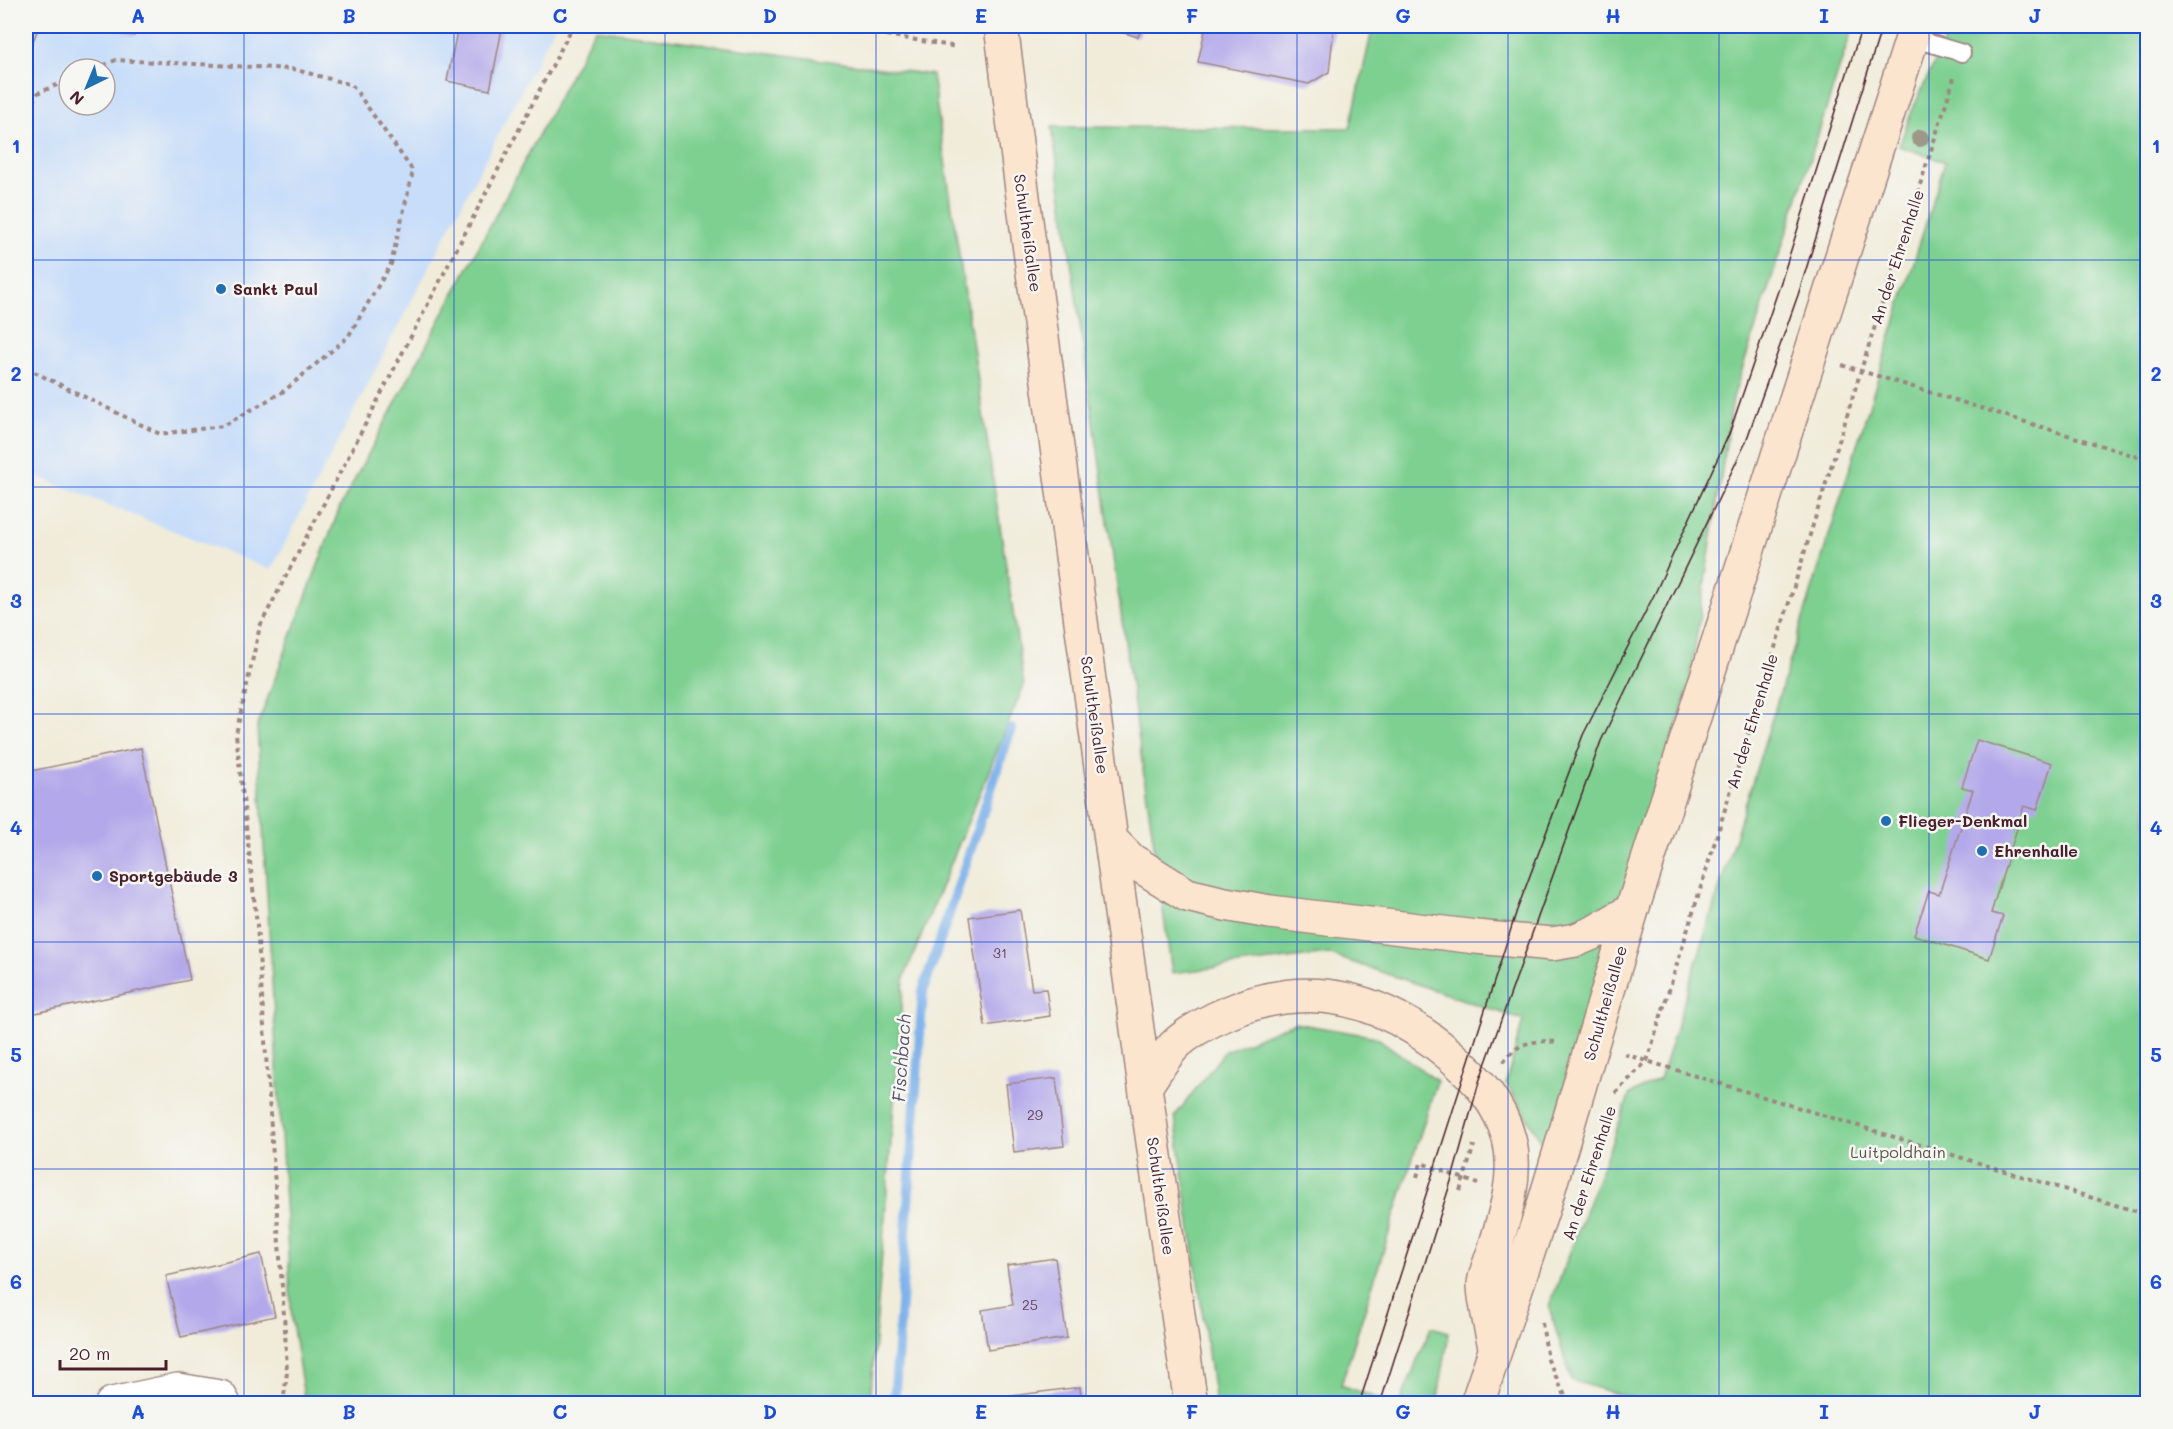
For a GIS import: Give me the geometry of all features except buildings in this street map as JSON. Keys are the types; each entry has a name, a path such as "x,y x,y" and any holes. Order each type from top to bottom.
{"main road":[{"name":"Schultheißallee","path":"1001,26 1145,1087 1191,1404"},
{"path":"1113,843 1131,860 1187,895 1270,912 1552,944 1576,940 1595,932 1632,910 1914,32"},
{"name":"Schultheißallee","path":"1478,1403 1539,1218 1632,910"},
{"path":"1145,1087 1175,1046 1210,1021 1258,1002 1284,996 1308,994 1337,996 1374,1008 1412,1026 1441,1047 1466,1068 1488,1094 1504,1124 1512,1153 1509,1197 1484,1285 1495,1348"}],"street":[{"path":"112,1404 178,1390 222,1400"}],"lane":[{"path":"1914,32 1962,53"}],"path":[{"path":"283,1404 287,1372 278,1223 257,925 236,734 260,626 573,26"},
{"path":"833,26 957,47"},
{"name":"An der Ehrenhalle","path":"1613,1095 1647,1061 1861,370 1962,53"},
{"path":"26,368 160,434 223,426 284,391 348,337 391,264 413,171 352,85 293,69 117,60"},
{"path":"26,118 38,93 57,85"},
{"path":"1811,356 2148,460"},
{"path":"1461,1191 1488,1094 1509,1054 1518,1046 1536,1040 1593,1044 2148,1215"},
{"path":"26,1269 34,1267"},
{"path":"1541,1320 1548,1360 1569,1404"},
{"path":"2138,1404 2148,1373"}],"shaded area":[{"name":"Sankt Paul","path":"26,26 555,26 271,570 26,472"}],"green space":[{"path":"1373,26 1853,26 1733,398 1689,686 1546,1149 1506,1083 1523,1020 1328,954 1172,973 1052,127 1350,128"},
{"name":"Luitpoldhain","path":"1951,26 2147,26 2147,1403 1646,1403 1571,1380 1549,1307 1630,1094 1660,1079 1945,162 1899,146 1911,113"},
{"path":"595,29 932,75 1024,685 904,978 870,1403 305,1403 292,1322 257,726 340,507"},
{"path":"1294,1023 1376,1037 1437,1081 1341,1385 1391,1403 1215,1403 1175,1116 1225,1051"},
{"path":"1431,1327 1449,1332 1437,1403 1400,1403"}],"waterway":[{"name":"Fischbach","path":"894,1404 923,991 1011,729"}],"tram line":[{"path":"1359,1404 1517,910 1583,735 1655,593 1729,434 1779,288 1862,26"},
{"path":"1380,1404 1453,1175 1479,1082 1601,741 1745,444 1798,295 1882,26"}],"place":[{"name":"Sankt Paul","path":"221,289"},
{"name":"Flieger-Denkmal","path":"1886,821"},
{"name":"Ehrenhalle","path":"1982,851"},
{"name":"Sportgebäude 3","path":"97,876"}]}
